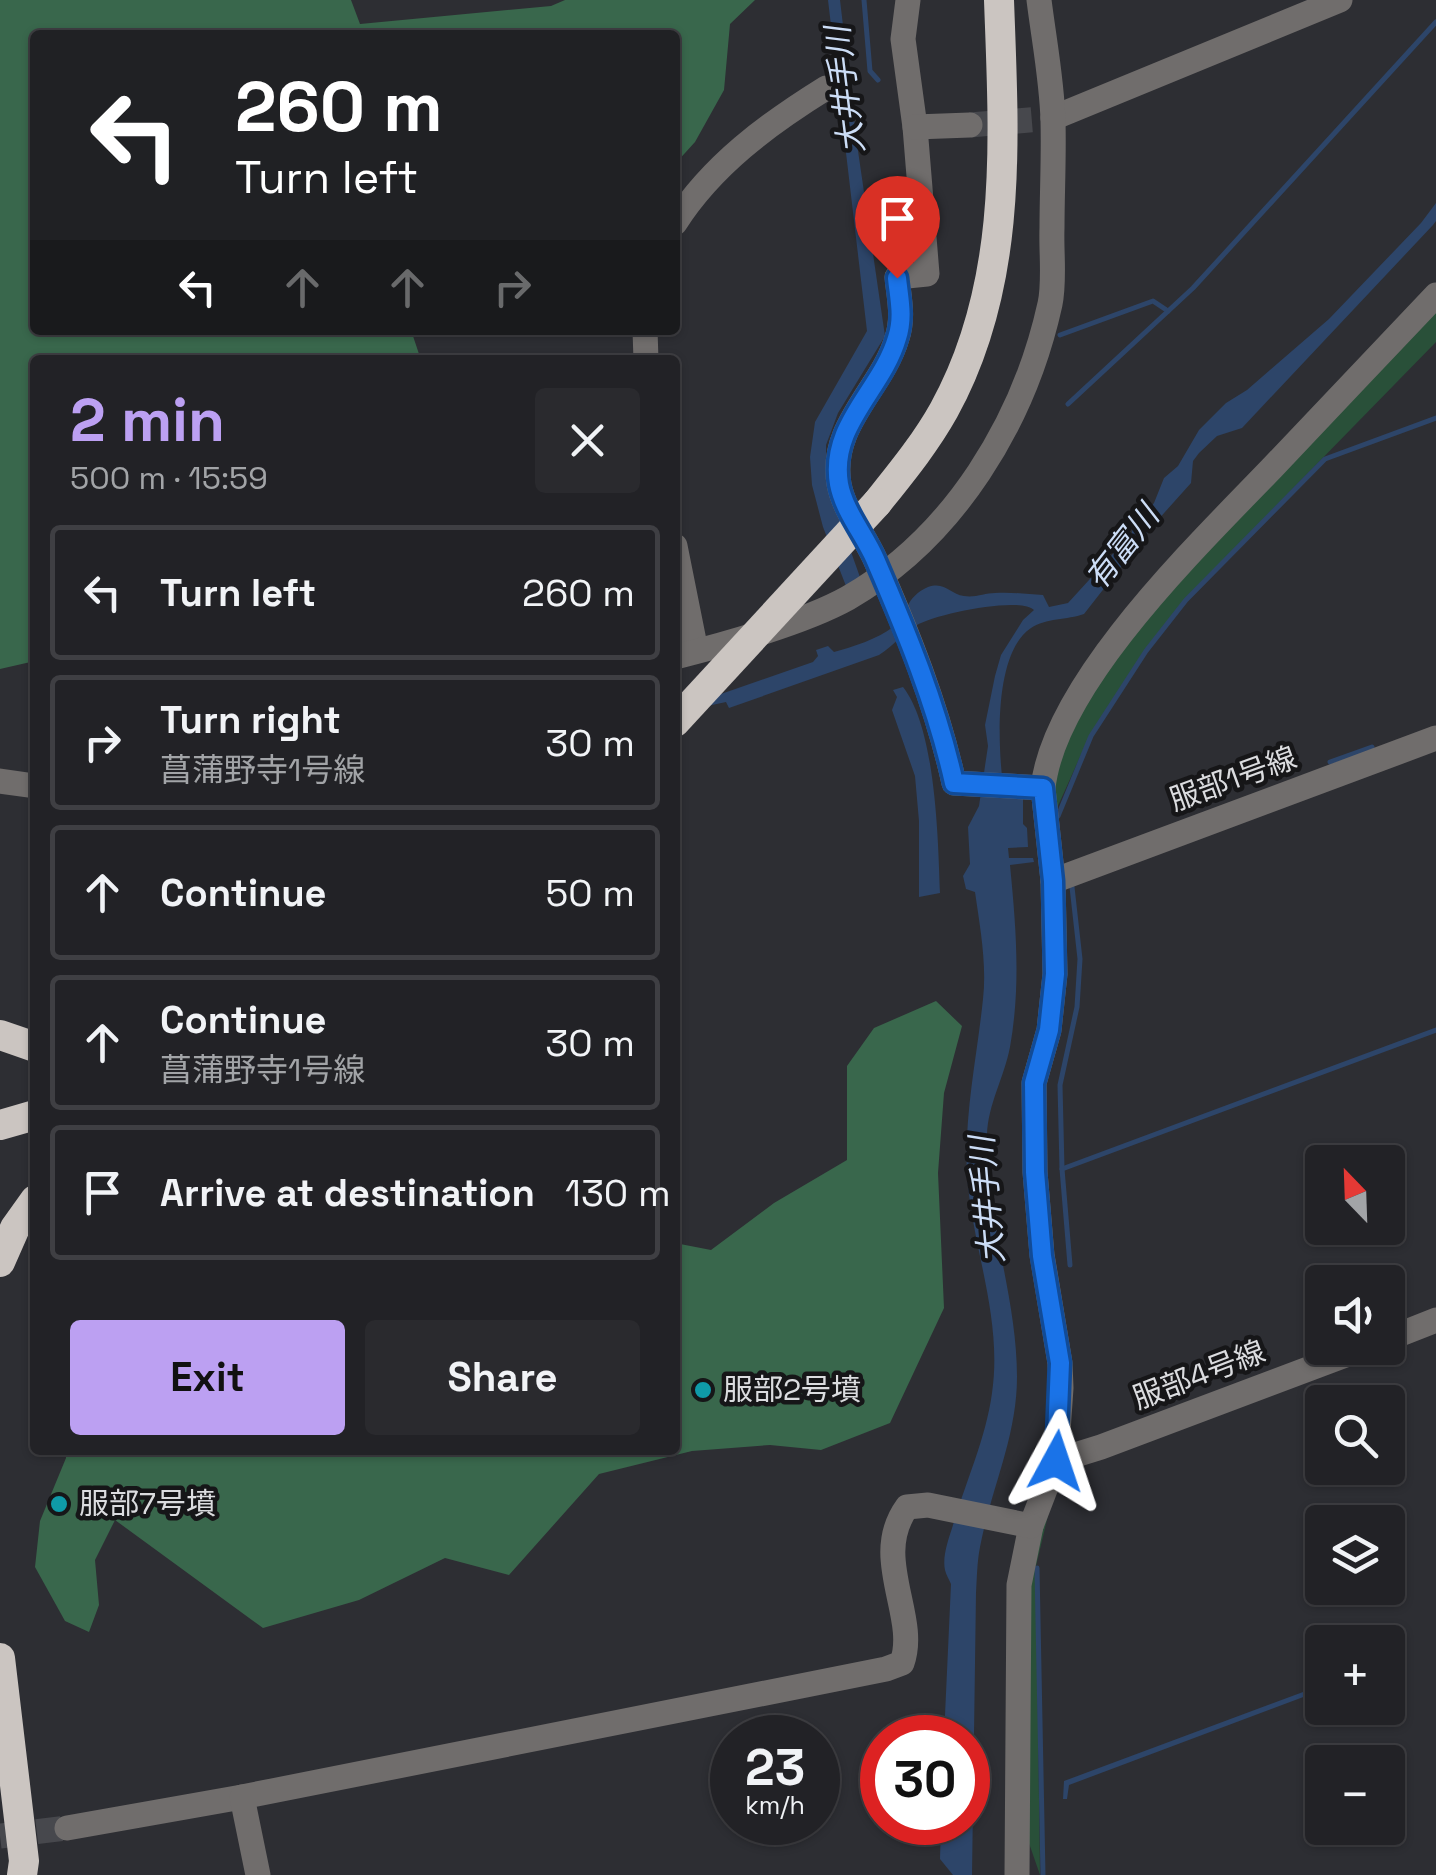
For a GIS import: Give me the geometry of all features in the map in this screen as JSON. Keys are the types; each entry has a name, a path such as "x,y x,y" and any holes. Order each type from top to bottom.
{"highway":[{"path":"680,716 873,499 911,444 952,366 973,306 992,191 988,0"},
{"path":"680,702 920,448 945,408 984,308 996,258 1003,191 999,0"},
{"path":"0,1035 30,1045"},
{"path":"0,1107 30,1099"},
{"path":"0,1125 30,1116"},
{"path":"0,1262 15,1228 30,1207"},
{"path":"0,1658 24,1861 22,1875"},
{"path":"0,1823 8,1875"}],"street":[{"path":"908,0 903,39 916,126 927,274 897,278 902,318 897,341 842,436 839,484 914,656 943,732 954,783 1038,787"},
{"path":"680,595 686,654 798,619 884,582 937,528 996,444 1024,388 1050,301 1053,118 1039,0"},
{"path":"1053,118 1340,0"},
{"path":"680,217 721,167 767,125 826,88"},
{"path":"916,126 970,125"},
{"path":"1018,1875 1017,1640 1023,1524 1056,1461 1060,1363 1042,1256 1035,1172 1034,1083 1049,1030 1055,974 1053,881 1038,787 1061,727 1092,676 1178,566 1436,295"},
{"name":"服部1号線","path":"1053,881 1436,738"},
{"path":"0,781 30,785"},
{"path":"1405,1332 1436,1320"},
{"name":"服部4号線","path":"1056,1461 1318,1365"},
{"path":"67,1828 242,1797 902,1663 907,1649 893,1574 896,1522 908,1507 928,1505 1023,1524"},
{"path":"242,1797 258,1875"}],"green space":[{"path":"0,0 351,0 360,24 551,6 565,0 755,0 730,24 724,90 695,142 680,158 680,30 30,30 30,335 413,335 419,355 30,355 30,662 0,669"},
{"path":"1436,300 1436,342 1185,599 1144,651 1089,737 1057,808 1051,804 1056,751 1143,616"},
{"path":"936,1001 962,1026 944,1093 938,1173 944,1308 890,1423 821,1450 770,1445 680,1454 680,1244 711,1250 774,1203 847,1160 847,1066 874,1028"},
{"path":"676,1455 599,1474 509,1575 445,1558 359,1600 263,1628 115,1520 95,1560 99,1605 89,1632 65,1621 35,1567 40,1521 66,1458"},
{"path":"1060,1465 1036,1566 1040,1875 1021,1820 1024,1585"}],"water":[{"name":"大井手川","path":"828,0 840,0 885,336 838,413 826,445 826,465 839,518 861,580 846,586 823,527 812,485 810,457 815,422 867,331"},
{"path":"1436,203 1433,225 1242,428 1217,436 1199,453 1193,461 1191,483 1084,614 1031,628 1019,640 1005,675 1000,719 1002,776 1023,792 1028,847 1008,848 1009,858 1033,858 1034,862 1010,865 1016,933 1015,1001 1010,1047 987,1135 991,1196 1016,1346 1016,1399 980,1547 974,1715 945,1715 951,1584 944,1559 985,1426 994,1365 990,1310 967,1174 967,1130 984,959 975,892 966,889 963,876 970,864 968,827 979,806 988,746 985,725 995,676 1001,655 1034,610 1026,606 996,606 941,616 917,625 879,655 729,708 726,702 680,711 813,662 818,656 816,650 828,646 834,652 880,635 898,622 915,596 928,587 939,586 968,596 1043,595 1049,607 1068,603 1132,533 1133,520 1143,516 1154,503 1164,478 1178,466 1199,430 1226,403 1247,390 1329,319"},
{"path":"903,687 914,706 929,756 936,815 940,893 919,897 915,776 892,710 897,697 893,690"},
{"path":"1305,1691 1305,1696 1069,1785 1067,1799 1063,1799 1064,1781"},
{"path":"940,1845 972,1845 972,1875 953,1875 940,1859"}],"waterway":[{"name":"大井手川","path":"864,0 870,71 878,80"},
{"path":"1068,404 1193,288 1436,22"},
{"path":"1060,335 1153,301 1168,311"},
{"path":"1058,816 1091,736 1146,651 1186,600 1325,459 1436,418"},
{"path":"1330,762 1372,747"},
{"path":"1070,1265 1060,1085 1077,1007 1080,959 1072,887"},
{"path":"1062,1169 1436,1030"},
{"path":"1037,1568 1043,1875"}],"tunnel":[{"path":"970,125 1053,118"},
{"path":"0,1836 67,1828"}],"place":[{"name":"服部2号墳","path":"703,1390"},
{"name":"服部7号墳","path":"59,1504"}],"route":[{"path":"897,278 902,318 897,341 842,436 839,484 873,554 943,732 954,783 1043,788 1053,881 1055,974 1049,1030 1034,1083 1035,1172 1042,1256 1060,1363 1056,1461"}],"water label":[{"name":"有富川","path":"1122,547"}]}
